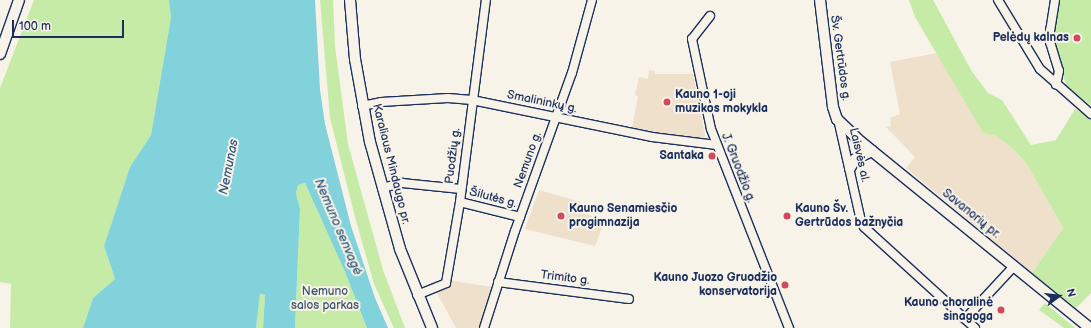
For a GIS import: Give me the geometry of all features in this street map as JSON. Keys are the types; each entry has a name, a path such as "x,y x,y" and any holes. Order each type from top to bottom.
{"main road":[{"path":"0,54 19,0"},
{"name":"Karaliaus Mindaugo pr.","path":"350,0 355,59 362,106 382,188 400,249 417,295 432,328"},
{"name":"Šv. Gertrūdos g.","path":"820,0 834,107 837,119"},
{"name":"Savanorių pr.","path":"837,119 872,151 1090,328"},
{"path":"850,168 855,159 872,151"}],"street":[{"name":"Puodžių g.","path":"417,295 446,284 460,202 486,0"},
{"name":"Nemuno g.","path":"484,328 520,218 572,73 592,0"},
{"path":"998,0 1036,64 1056,85 1091,114"},
{"path":"1055,0 1050,30 1050,42 1059,71 1056,85"},
{"name":"J. Gruodžio g.","path":"710,16 692,39 705,104 717,145 790,328"},
{"name":"Smalininkų g.","path":"362,106 381,102 441,99 472,100 652,137 717,145"},
{"name":"Laisvės al.","path":"837,119 850,168 861,221 871,234 965,319"},
{"name":"Šilutės g.","path":"382,188 402,183 461,189"},
{"name":"Šilutės g.","path":"460,202 520,218"},
{"path":"975,328 965,319 1014,266"},
{"name":"Trimito g.","path":"498,282 629,299"}],"shaded area":[{"path":"937,53 983,133 996,136 1011,147 1027,164 1063,228 1032,273 906,168 915,157 886,127 891,126 890,118 900,114 890,62"},
{"name":"Kauno 1-oji muzikos mokykla","path":"649,70 655,71 655,74 693,74 705,136 702,139 632,128 638,96 635,95 639,77 648,79"},
{"name":"Kauno Senamiesčio progimnazija","path":"539,190 581,202 579,212 605,220 595,246 525,229"},
{"path":"447,280 493,287 479,328 456,328 431,282"}],"green space":[{"path":"34,0 169,0 170,3 171,17 151,135 130,167 104,246 115,279 93,298 83,328 10,328 11,284 0,282 0,88"},
{"path":"320,0 333,0 335,46 348,144 383,270 405,328 394,328 374,284 355,217 330,118"},
{"path":"909,0 933,0 971,70 988,93 1002,100 1031,145 1056,140 1075,109 1091,118 1091,293 1076,308 1032,273 1063,228 1027,164 1011,147 996,136 983,133 915,17"},
{"path":"1059,0 1091,0 1091,105 1067,88 1054,45 1053,30"},
{"name":"Nemuno salos parkas","path":"305,183 345,272 367,328 295,328 300,209 296,193 298,185"},
{"name":"Nemuno salos parkas","path":"260,294 265,295 263,328 256,328"},
{"path":"1045,303 1075,328 1064,328 1039,310"}],"water":[{"path":"169,0 315,0 320,90 325,124 351,226 375,298 388,328 367,328 345,272 305,183 298,185 296,193 300,209 295,328 263,328 265,295 260,294 256,328 83,328 93,298 115,279 104,246 130,167 151,135 171,17"}],"place":[{"name":"Pelėdų kalnas","path":"1077,38"},
{"name":"Kauno 1-oji muzikos mokykla","path":"667,102"},
{"name":"Santaka","path":"712,156"},
{"name":"Kauno Senamiesčio progimnazija","path":"561,216"},
{"name":"Kauno Šv. Gertrūdos bažnyčia","path":"787,216"},
{"name":"Kauno Juozo Gruodžio konservatorija","path":"785,285"},
{"name":"Kauno choralinė sinagoga","path":"1001,310"}],"water label":[{"name":"Nemunas","path":"229,167"},
{"name":"Nemuno senvagė","path":"338,227"}]}
